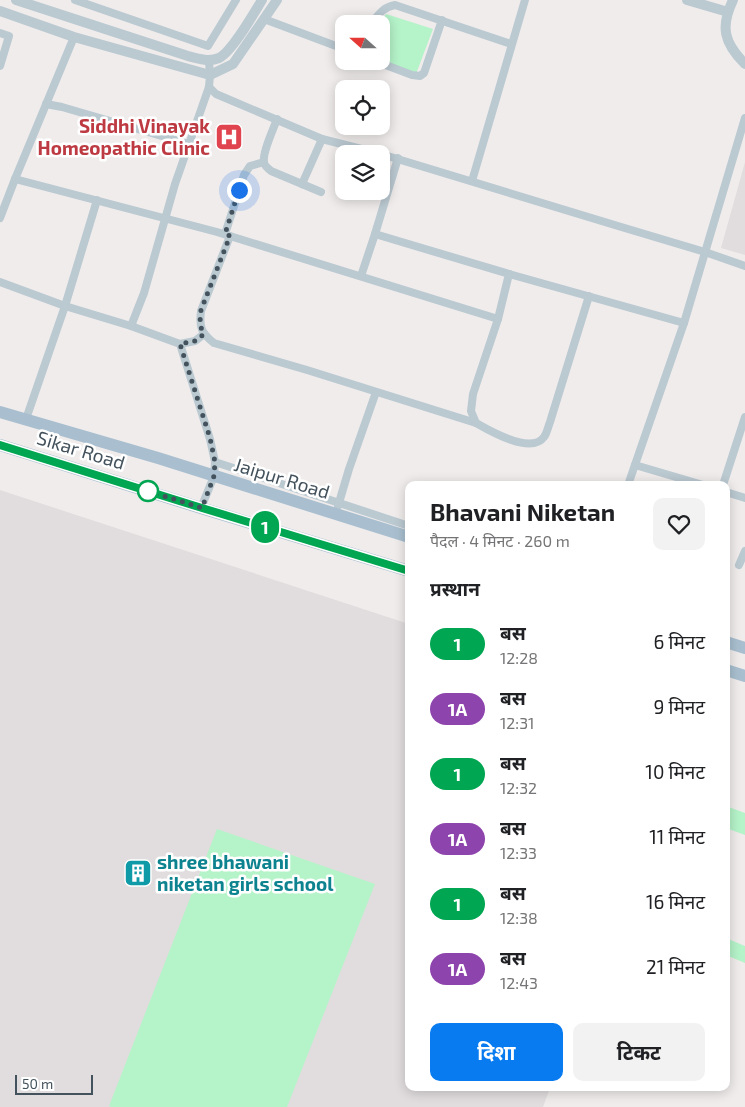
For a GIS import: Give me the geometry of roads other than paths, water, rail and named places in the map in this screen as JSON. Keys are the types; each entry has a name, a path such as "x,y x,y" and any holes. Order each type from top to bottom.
{"main road":[{"name":"Jaipur Road","path":"0,412 214,476 338,509 405,535"},
{"name":"Sikar Road","path":"0,445 405,570"},
{"path":"730,643 745,648"},
{"path":"730,671 745,676"}],"street":[{"path":"16,0 188,56 209,60 224,55 262,0"},
{"path":"75,0 208,46 236,0"},
{"path":"0,11 74,36 210,75 233,64 276,0"},
{"path":"472,181 524,0"},
{"path":"687,0 728,12"},
{"path":"733,0 725,25 727,39 734,53 745,64"},
{"path":"377,15 388,6 395,5 511,44"},
{"path":"264,19 335,46"},
{"path":"390,67 412,75 420,76 424,73 442,20"},
{"path":"0,33 9,36 0,66"},
{"path":"0,218 74,36"},
{"path":"131,326 144,293 175,184 209,87 209,60"},
{"path":"209,87 216,94 322,139 346,145"},
{"path":"46,104 189,144"},
{"path":"629,481 684,323 745,118"},
{"path":"277,119 264,154 266,167 271,171 321,192"},
{"path":"302,184 322,139"},
{"path":"390,156 705,252 745,266"},
{"path":"361,276 398,158"},
{"path":"264,162 250,166 244,175 227,235 201,310 200,322 202,330 214,343 476,423 500,436 534,443 543,438 550,422 589,296"},
{"path":"15,179 227,235 498,319"},
{"path":"26,419 65,306 96,200"},
{"path":"375,234 684,323"},
{"path":"476,423 471,411 473,394 498,319 509,274"},
{"path":"0,282 65,306 131,326 180,344 195,341 204,334"},
{"path":"180,344 210,438 215,462 214,476 202,508"},
{"path":"338,509 349,468 376,392"},
{"path":"724,481 745,417"},
{"path":"215,462 338,509 405,525"},
{"path":"635,465 689,481"},
{"path":"730,493 745,498"},
{"path":"739,565 745,551"}],"place":[{"name":"Siddhi Vinayak Homeopathic Clinic","path":"229,137"},
{"name":"shree bhawani niketan girls school","path":"138,873"}]}
